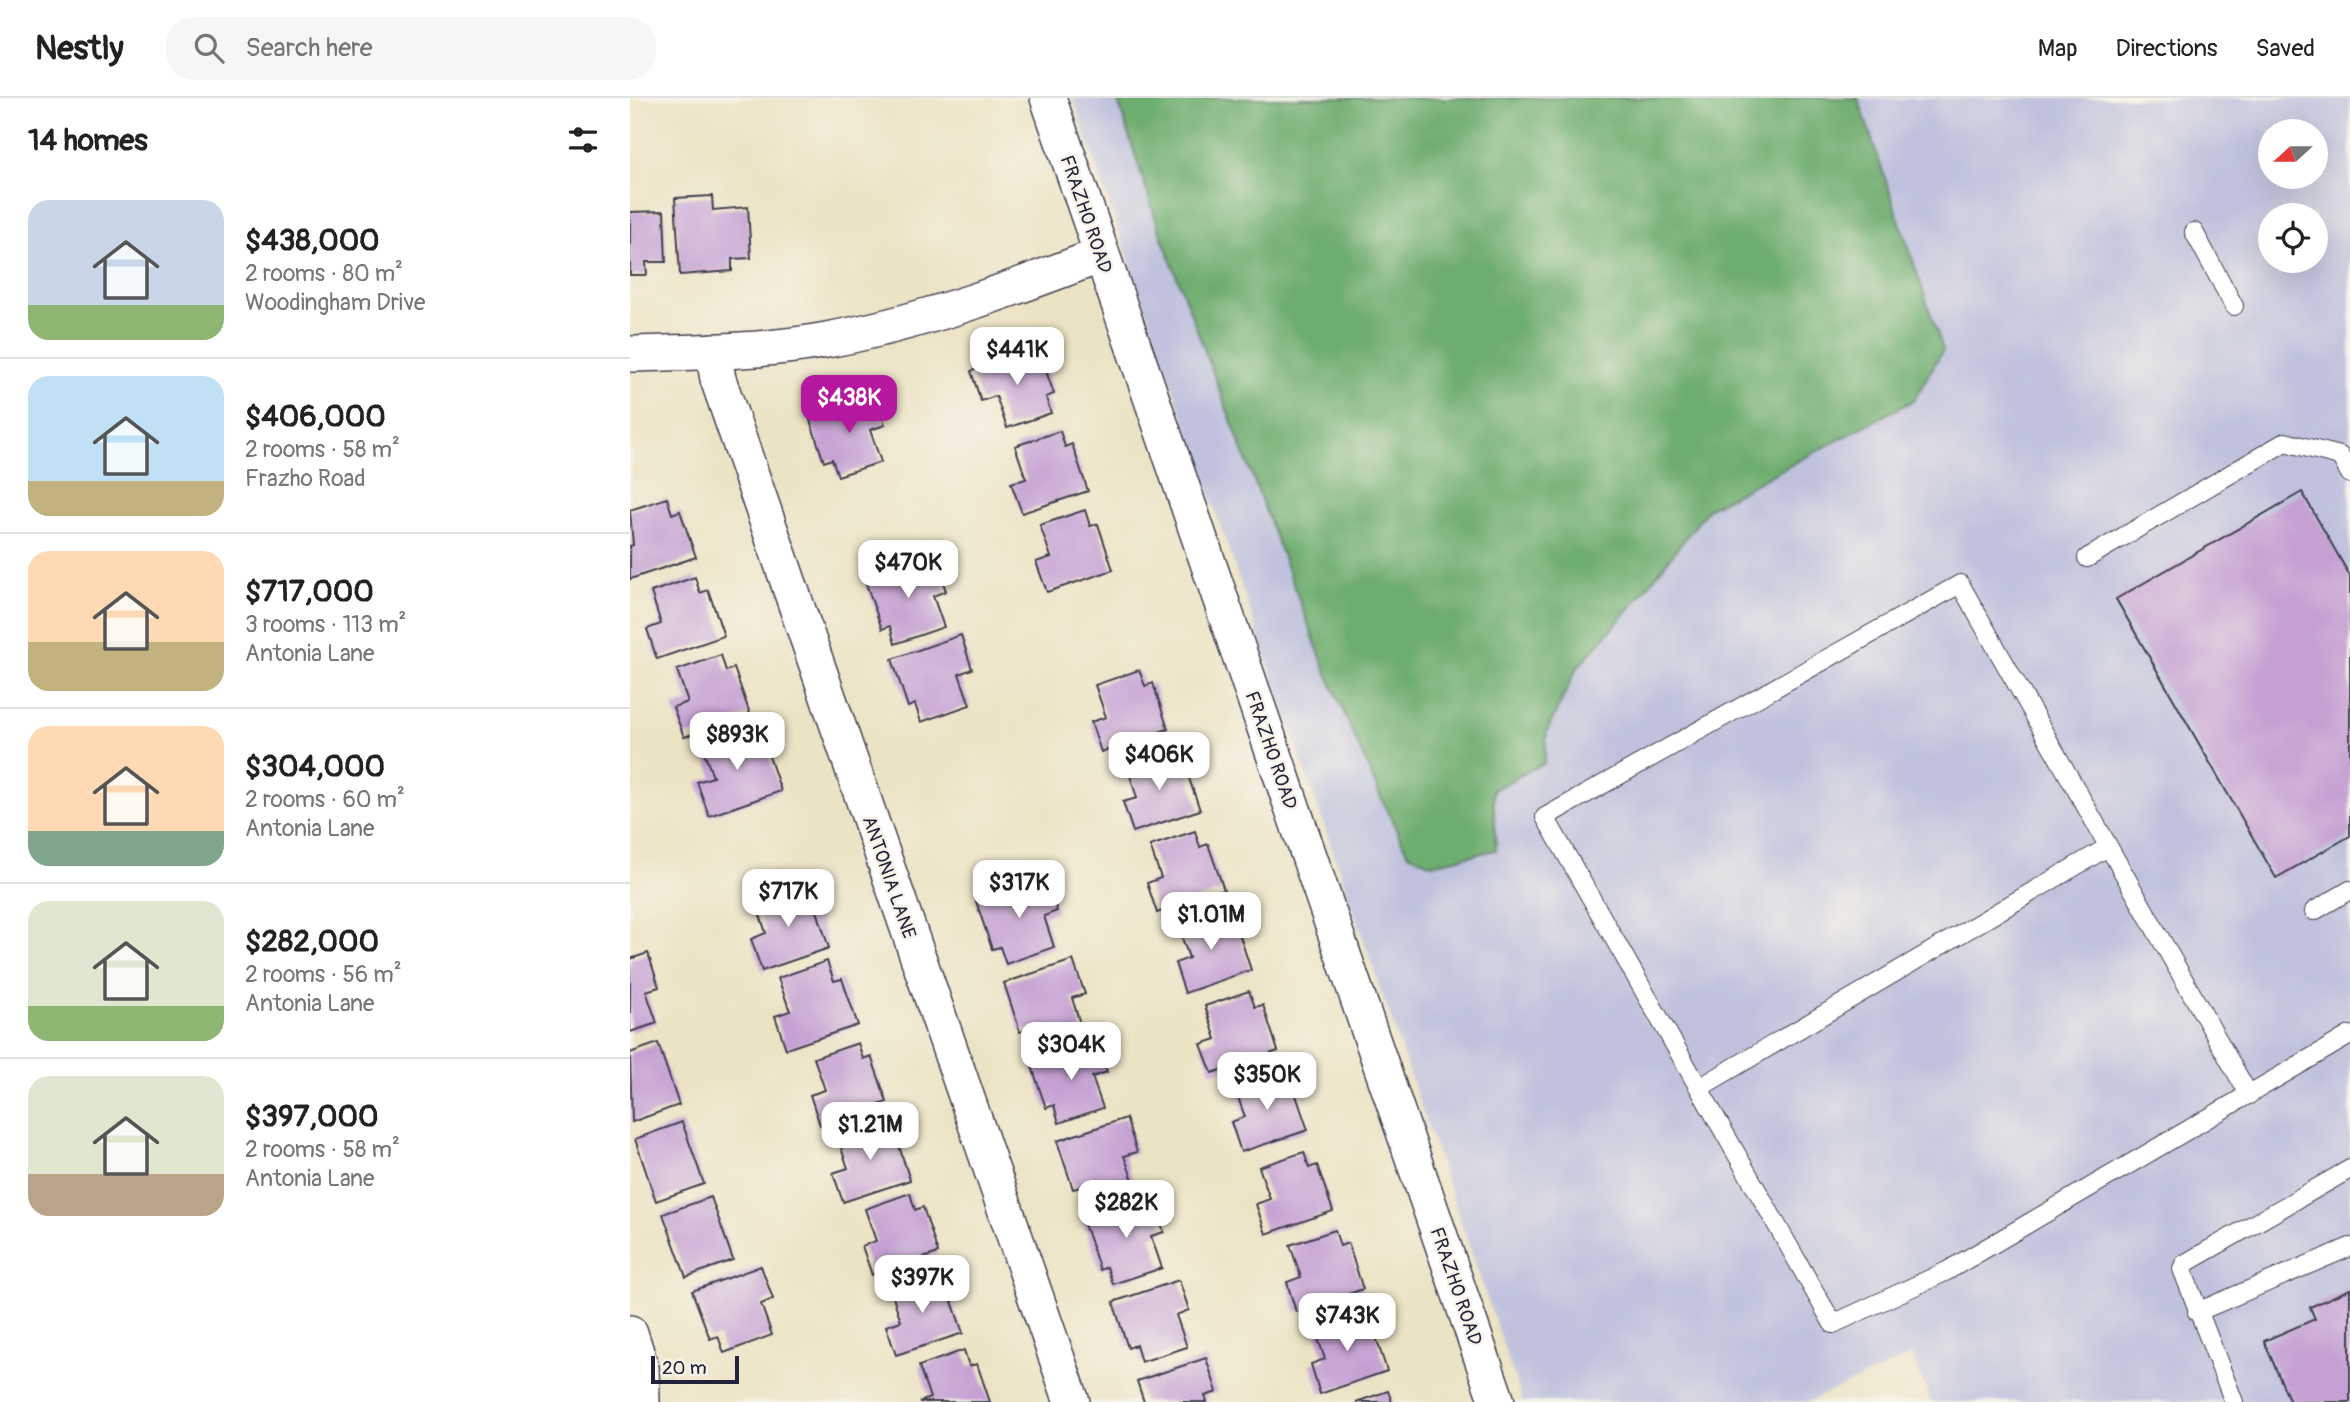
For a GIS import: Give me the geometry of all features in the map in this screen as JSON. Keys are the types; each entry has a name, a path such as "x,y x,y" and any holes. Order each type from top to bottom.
{"street":[{"name":"FRAZHO ROAD","path":"1048,98 1497,1402"},
{"path":"630,354 713,351 821,341 915,320 1101,255"},
{"name":"ANTONIA LANE","path":"713,351 718,379 1072,1402"},
{"path":"630,1333 641,1368 642,1402"}],"lane":[{"path":"2194,232 2234,306"},
{"path":"2087,558 2285,442 2340,456 2350,474"},
{"path":"2249,1095 1960,584 1545,817 1833,1324 1947,1271 2249,1095 2350,1035"},
{"path":"1699,1088 2108,847"},
{"path":"2314,911 2350,890"},
{"path":"2234,1402 2182,1275 2184,1264 2350,1170"},
{"path":"2197,1312 2350,1247"}],"shaded area":[{"path":"1073,98 2350,98 2350,1402 1931,1402 1912,1355 1808,1402 1523,1402"}],"green space":[{"path":"1117,98 1858,98 1943,350 1914,400 1709,508 1633,605 1577,668 1547,731 1544,763 1493,790 1496,850 1432,864 1408,854 1326,671 1160,232"}],"building":[{"path":"712,196 713,210 748,207 751,258 732,259 732,271 680,275 675,198"},
{"path":"664,211 666,262 646,262 647,275 630,275 630,212"},
{"path":"1038,348 1054,394 1046,397 1051,413 1007,428 996,396 981,401 971,371"},
{"path":"875,396 885,425 870,430 881,462 838,476 832,459 824,462 809,417"},
{"path":"1060,431 1065,447 1072,444 1088,491 1022,513 1011,483 1026,479 1015,446"},
{"path":"2302,492 2350,576 2350,836 2276,878 2116,599"},
{"path":"667,498 672,514 680,511 696,557 630,579 630,546 633,545 630,510"},
{"path":"1085,510 1090,526 1098,524 1113,570 1047,592 1036,562 1051,557 1040,525"},
{"path":"934,557 946,591 933,596 944,627 895,644 890,626 882,629 865,581"},
{"path":"695,577 700,593 708,590 724,636 657,659 647,629 661,624 651,592"},
{"path":"961,635 972,669 959,674 970,705 921,722 915,704 908,707 892,659"},
{"path":"721,655 726,671 734,668 750,714 684,737 673,707 688,702 677,670"},
{"path":"1139,670 1145,686 1153,683 1168,729 1101,752 1091,722 1106,717 1095,685"},
{"path":"750,727 757,747 765,745 781,791 709,816 697,782 713,777 701,744"},
{"path":"1171,751 1176,767 1184,764 1200,810 1133,832 1123,802 1137,798 1127,766"},
{"path":"1195,831 1200,847 1208,844 1224,890 1157,913 1147,883 1161,878 1150,846"},
{"path":"1045,877 1057,911 1044,916 1054,947 1006,964 1000,947 992,949 976,901"},
{"path":"799,885 806,904 814,902 829,948 762,971 751,939 766,933 755,900"},
{"path":"1222,911 1228,927 1236,924 1251,970 1185,993 1175,963 1189,958 1178,926"},
{"path":"648,953 659,987 646,991 657,1023 630,1032 630,959"},
{"path":"1073,960 1085,994 1072,998 1082,1030 1034,1046 1028,1029 1020,1032 1004,983"},
{"path":"827,961 834,981 842,979 858,1025 786,1049 775,1016 790,1011 778,978"},
{"path":"1249,991 1255,1007 1263,1005 1278,1051 1212,1073 1201,1044 1216,1039 1205,1006"},
{"path":"1097,1042 1107,1072 1092,1077 1103,1108 1059,1123 1054,1105 1046,1108 1031,1064"},
{"path":"658,1043 679,1105 632,1122 630,1053"},
{"path":"858,1043 863,1059 871,1056 887,1102 820,1125 810,1095 825,1090 814,1058"},
{"path":"1279,1070 1284,1086 1292,1084 1308,1130 1241,1152 1231,1122 1245,1117 1234,1086"},
{"path":"1126,1118 1137,1152 1124,1156 1136,1188 1086,1204 1081,1187 1073,1189 1057,1141"},
{"path":"881,1121 887,1136 895,1134 910,1180 843,1202 833,1173 848,1168 837,1136"},
{"path":"682,1122 704,1184 656,1201 635,1139"},
{"path":"1304,1152 1309,1168 1317,1165 1333,1211 1266,1234 1256,1204 1270,1199 1259,1167"},
{"path":"910,1193 915,1210 923,1207 938,1253 872,1275 862,1246 876,1241 865,1209"},
{"path":"711,1197 733,1260 686,1277 663,1214"},
{"path":"1152,1198 1164,1232 1151,1236 1162,1268 1113,1284 1107,1267 1100,1270 1083,1221"},
{"path":"1335,1230 1340,1246 1348,1243 1363,1289 1296,1312 1287,1282 1301,1277 1290,1245"},
{"path":"761,1266 773,1299 761,1304 772,1335 724,1353 718,1336 710,1339 692,1291"},
{"path":"934,1273 939,1289 947,1287 963,1333 896,1355 886,1326 901,1321 890,1288"},
{"path":"1179,1280 1189,1310 1176,1315 1187,1347 1141,1362 1136,1345 1128,1348 1113,1302"},
{"path":"2350,1289 2350,1402 2290,1402 2264,1341 2315,1319 2310,1307"},
{"path":"1358,1312 1364,1327 1372,1325 1387,1371 1320,1394 1311,1364 1325,1359 1314,1327"},
{"path":"964,1350 969,1366 977,1364 990,1402 919,1402 930,1398 919,1366"},
{"path":"1206,1358 1217,1392 1205,1396 1207,1402 1144,1402 1137,1381"},
{"path":"1388,1391 1392,1402 1356,1402"}]}
